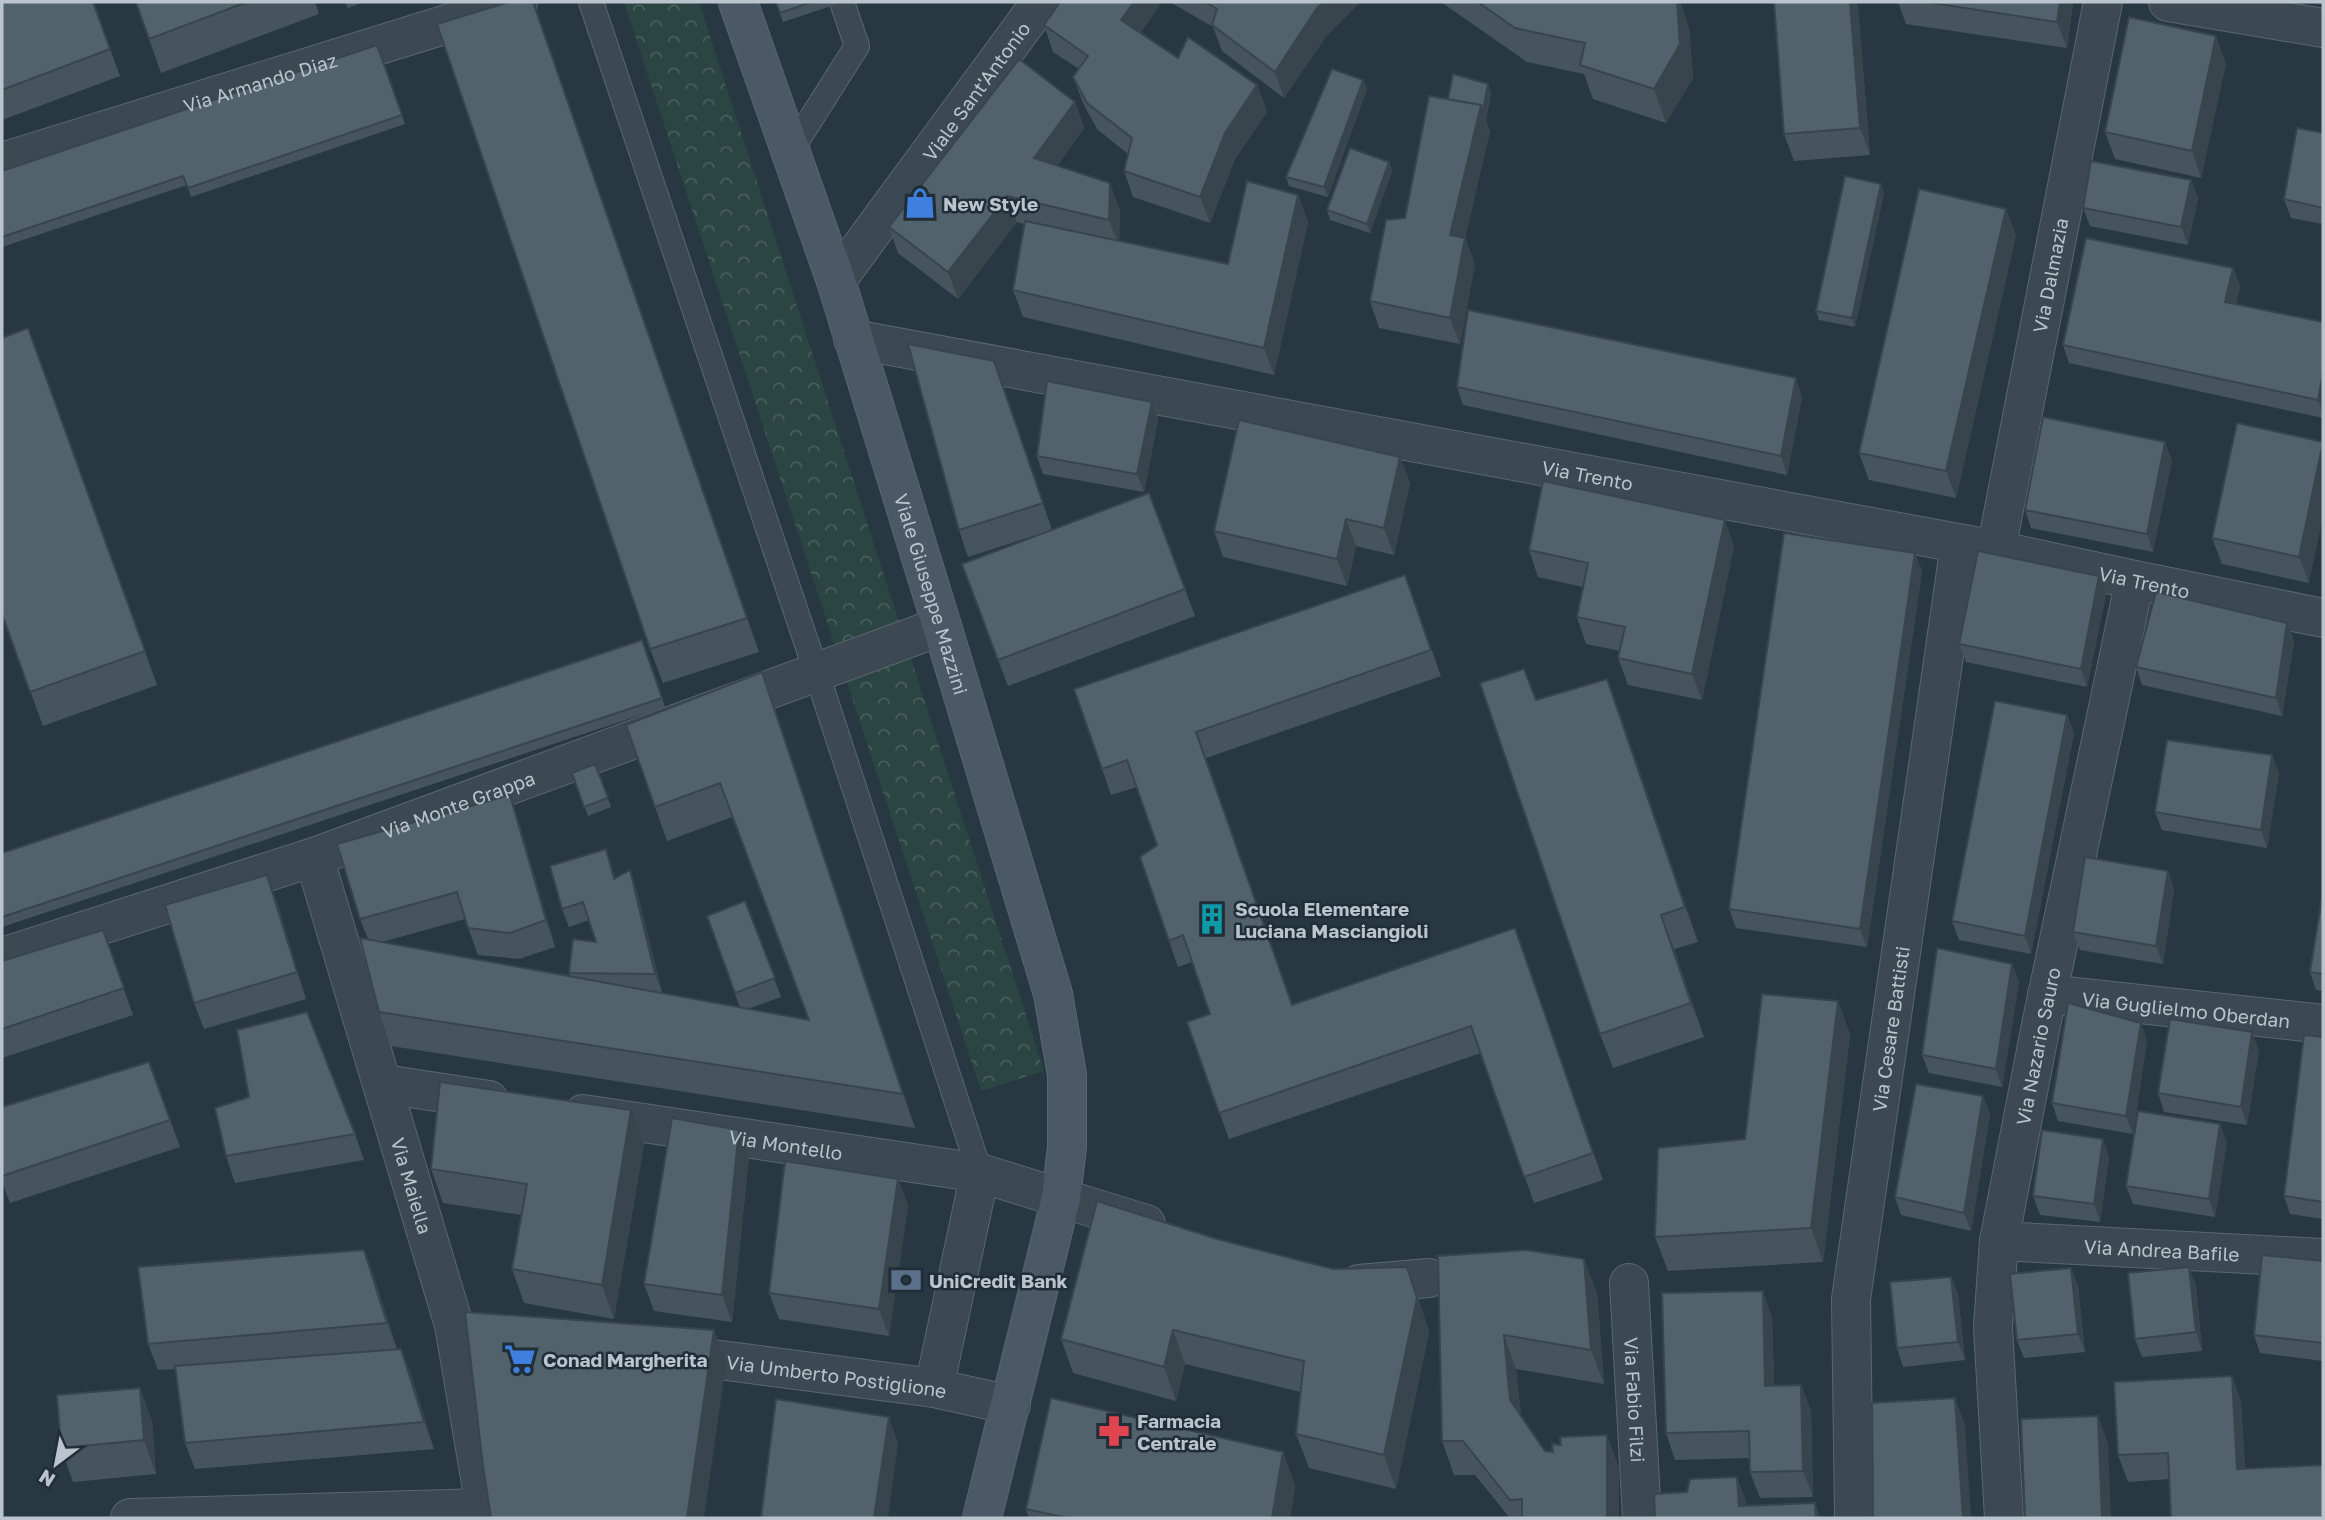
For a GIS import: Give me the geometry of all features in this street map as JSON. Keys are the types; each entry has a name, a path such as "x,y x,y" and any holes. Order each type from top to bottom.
{"main road":[{"name":"Viale Giuseppe Mazzini","path":"738,2 836,281 1053,994 1068,1075 1067,1146 1061,1198 982,1518"}],"street":[{"name":"Via Armando Diaz","path":"2,162 518,2"},
{"name":"Viale Sant'Antonio","path":"836,281 1041,2"},
{"name":"Via Dalmazia","path":"1978,547 2104,2"},
{"path":"2168,2 2323,28"},
{"name":"Via Trento","path":"853,339 1978,547 2323,618"},
{"name":"Via Cesare Battisti","path":"1854,1518 1851,1299 1978,547"},
{"name":"Via Nazario Sauro","path":"2004,1518 1993,1327 1999,1241 2047,994 2135,580"},
{"name":"Via Monte Grappa","path":"2,957 314,857 942,626"},
{"name":"Via Maiella","path":"314,857 454,1325 486,1513"},
{"name":"Via Guglielmo Oberdan","path":"2047,994 2323,1024"},
{"name":"Via Montello","path":"384,1084 980,1173 1177,1234"},
{"path":"934,1388 980,1173"},
{"name":"Via Andrea Bafile","path":"1999,1241 2323,1258"},
{"path":"1322,1274 1362,1285 1429,1278"},
{"name":"Via Fabio Filzi","path":"1629,1283 1642,1518"},
{"path":"454,1325 495,1331"},
{"name":"Via Umberto Postiglione","path":"646,1350 934,1388 1011,1405"},
{"path":"130,1518 486,1513"}],"lane":[{"path":"591,2 816,671 980,1173"},
{"path":"790,152 857,46 842,2"}],"green space":[{"path":"624,2 699,2 1044,1071 981,1091"}],"building":[{"path":"2,2 93,2 110,49 2,90"},
{"path":"136,2 247,2 149,39"},
{"path":"509,2 533,2 747,618 650,649 437,24"},
{"path":"776,2 812,2 780,13"},
{"path":"1060,2 1134,2 1121,20 1178,58 1188,37 1257,85 1225,133 1200,197 1124,171 1132,138 1087,103 1073,77 1088,56 1044,25"},
{"path":"1205,2 1324,2 1317,8 1275,72 1212,25 1217,9"},
{"path":"1478,2 1677,2 1680,44 1654,89 1580,65 1585,43 1515,28"},
{"path":"1774,2 1850,2 1860,128 1784,134"},
{"path":"1925,2 2060,2 2057,22"},
{"path":"2129,17 2216,36 2192,151 2105,132"},
{"path":"377,45 402,115 188,188 183,176 2,237 2,171"},
{"path":"1019,59 1075,102 1034,158 1110,183 1109,220 1007,196 948,272 889,227"},
{"path":"1332,69 1363,80 1324,187 1286,177"},
{"path":"1453,74 1488,84 1483,111 1481,105 1448,99"},
{"path":"1429,96 1481,105 1450,235 1465,238 1450,318 1370,301 1386,220 1405,218"},
{"path":"2297,128 2323,133 2323,208 2284,199"},
{"path":"1350,148 1389,162 1367,224 1327,210"},
{"path":"2091,161 2191,180 2181,227 2083,208"},
{"path":"1845,176 1881,184 1852,318 1816,311"},
{"path":"1247,181 1298,195 1264,348 1013,290 1025,221 1228,264"},
{"path":"1919,189 2006,209 1946,471 1859,453"},
{"path":"2086,238 2233,268 2225,302 2323,322 2323,373 2318,400 2063,345"},
{"path":"1468,310 1796,378 1781,456 1457,387"},
{"path":"28,328 145,651 30,692 2,614 2,338"},
{"path":"908,344 994,361 1043,503 959,530"},
{"path":"1047,381 1152,402 1137,474 1037,456"},
{"path":"2043,417 2165,442 2147,534 2025,510"},
{"path":"1239,420 1400,457 1384,528 1346,519 1337,559 1214,531"},
{"path":"2237,423 2323,442 2299,557 2212,538"},
{"path":"1543,481 1725,520 1692,674 1618,658 1625,627 1577,617 1588,563 1529,550"},
{"path":"1149,493 1185,589 998,660 962,564"},
{"path":"1784,533 1915,553 1860,929 1729,909"},
{"path":"1978,551 2099,576 2081,669 1959,644"},
{"name":"Scuola Elementare Luciana Masciangioli","path":"1405,575 1431,650 1196,732 1292,1005 1515,928 1593,1153 1524,1177 1471,1026 1219,1113 1187,1022 1210,1014 1183,935 1169,941 1140,857 1157,845 1127,760 1102,769 1074,689"},
{"path":"2156,592 2287,623 2276,698 2136,667"},
{"path":"642,640 662,698 2,917 2,853"},
{"path":"1524,669 1536,700 1607,679 1685,907 1661,915 1691,1003 1600,1034 1480,683"},
{"path":"762,672 903,1094 379,1012 360,938 809,1020 720,783 655,807 626,725"},
{"path":"1995,701 2067,715 2025,936 1952,921"},
{"path":"2167,740 2272,755 2261,830 2155,812"},
{"path":"595,764 608,798 584,807 572,773"},
{"path":"510,795 546,920 510,933 468,928 457,892 360,919 337,844"},
{"path":"606,849 614,879 630,870 655,974 569,973 573,939 596,942 583,902 562,909 550,866"},
{"path":"2085,857 2168,871 2156,946 2073,932"},
{"path":"267,875 297,972 194,1003 165,905"},
{"path":"2323,898 2323,974 2310,972"},
{"path":"745,901 775,978 735,993 707,916"},
{"path":"103,930 124,988 2,1029 2,961"},
{"path":"1937,948 2012,964 1996,1069 1922,1055"},
{"path":"1762,994 1838,1001 1811,1228 1655,1237 1658,1148 1745,1139"},
{"path":"2068,1003 2141,1023 2126,1116 2052,1103"},
{"path":"307,1012 355,1134 226,1156 215,1108 249,1097 237,1030"},
{"path":"2170,1019 2252,1032 2241,1107 2158,1093"},
{"path":"2304,1035 2323,1037 2323,1202 2284,1196"},
{"path":"149,1062 170,1120 2,1176 2,1107"},
{"path":"440,1082 631,1110 602,1285 512,1269 527,1184 431,1169"},
{"path":"1916,1084 1983,1096 1964,1213 1895,1197"},
{"path":"2138,1111 2220,1124 2209,1199 2126,1186"},
{"path":"672,1118 739,1130 722,1295 644,1284"},
{"path":"2042,1130 2103,1139 2094,1204 2033,1196"},
{"path":"785,1161 898,1179 879,1309 769,1293"},
{"path":"1097,1201 1217,1239 1333,1269 1407,1267 1417,1298 1384,1455 1296,1434 1304,1361 1173,1330 1164,1367 1061,1339"},
{"path":"364,1250 387,1323 148,1344 138,1267"},
{"path":"1526,1250 1584,1259 1591,1350 1504,1335 1510,1400 1545,1451 1553,1452 1552,1444 1561,1445 1560,1437 1607,1435 1607,1518 1522,1518 1522,1499 1510,1500 1463,1441 1442,1441 1438,1256"},
{"path":"2262,1255 2323,1261 2323,1343 2254,1335"},
{"path":"2189,1267 2196,1332 2135,1339 2128,1273"},
{"path":"2071,1268 2078,1334 2017,1340 2010,1274"},
{"path":"1951,1277 1958,1342 1897,1348 1890,1282"},
{"path":"1763,1291 1765,1386 1801,1385 1803,1471 1750,1472 1749,1431 1666,1433 1662,1293"},
{"path":"465,1312 714,1330 687,1518 491,1518"},
{"path":"401,1349 424,1422 185,1443 175,1366"},
{"path":"2232,1376 2237,1469 2323,1465 2323,1518 2171,1518 2168,1453 2118,1455 2114,1382"},
{"path":"140,1388 144,1440 61,1448 57,1395"},
{"path":"1051,1398 1283,1452 1272,1518 1067,1518 1026,1509"},
{"path":"1955,1398 1963,1518 1873,1518 1872,1403"},
{"path":"776,1399 889,1417 874,1518 761,1518"},
{"path":"2098,1416 2102,1518 2025,1518 2021,1419"},
{"path":"1737,1477 1739,1506 1815,1503 1816,1518 1655,1518 1654,1494 1687,1492 1690,1479"}],"place":[{"name":"New Style","path":"920,203"},
{"name":"Scuola Elementare Luciana Masciangioli","path":"1212,919"},
{"name":"UniCredit Bank","path":"906,1280"},
{"name":"Conad Margherita","path":"520,1359"},
{"name":"Farmacia Centrale","path":"1114,1431"}]}
